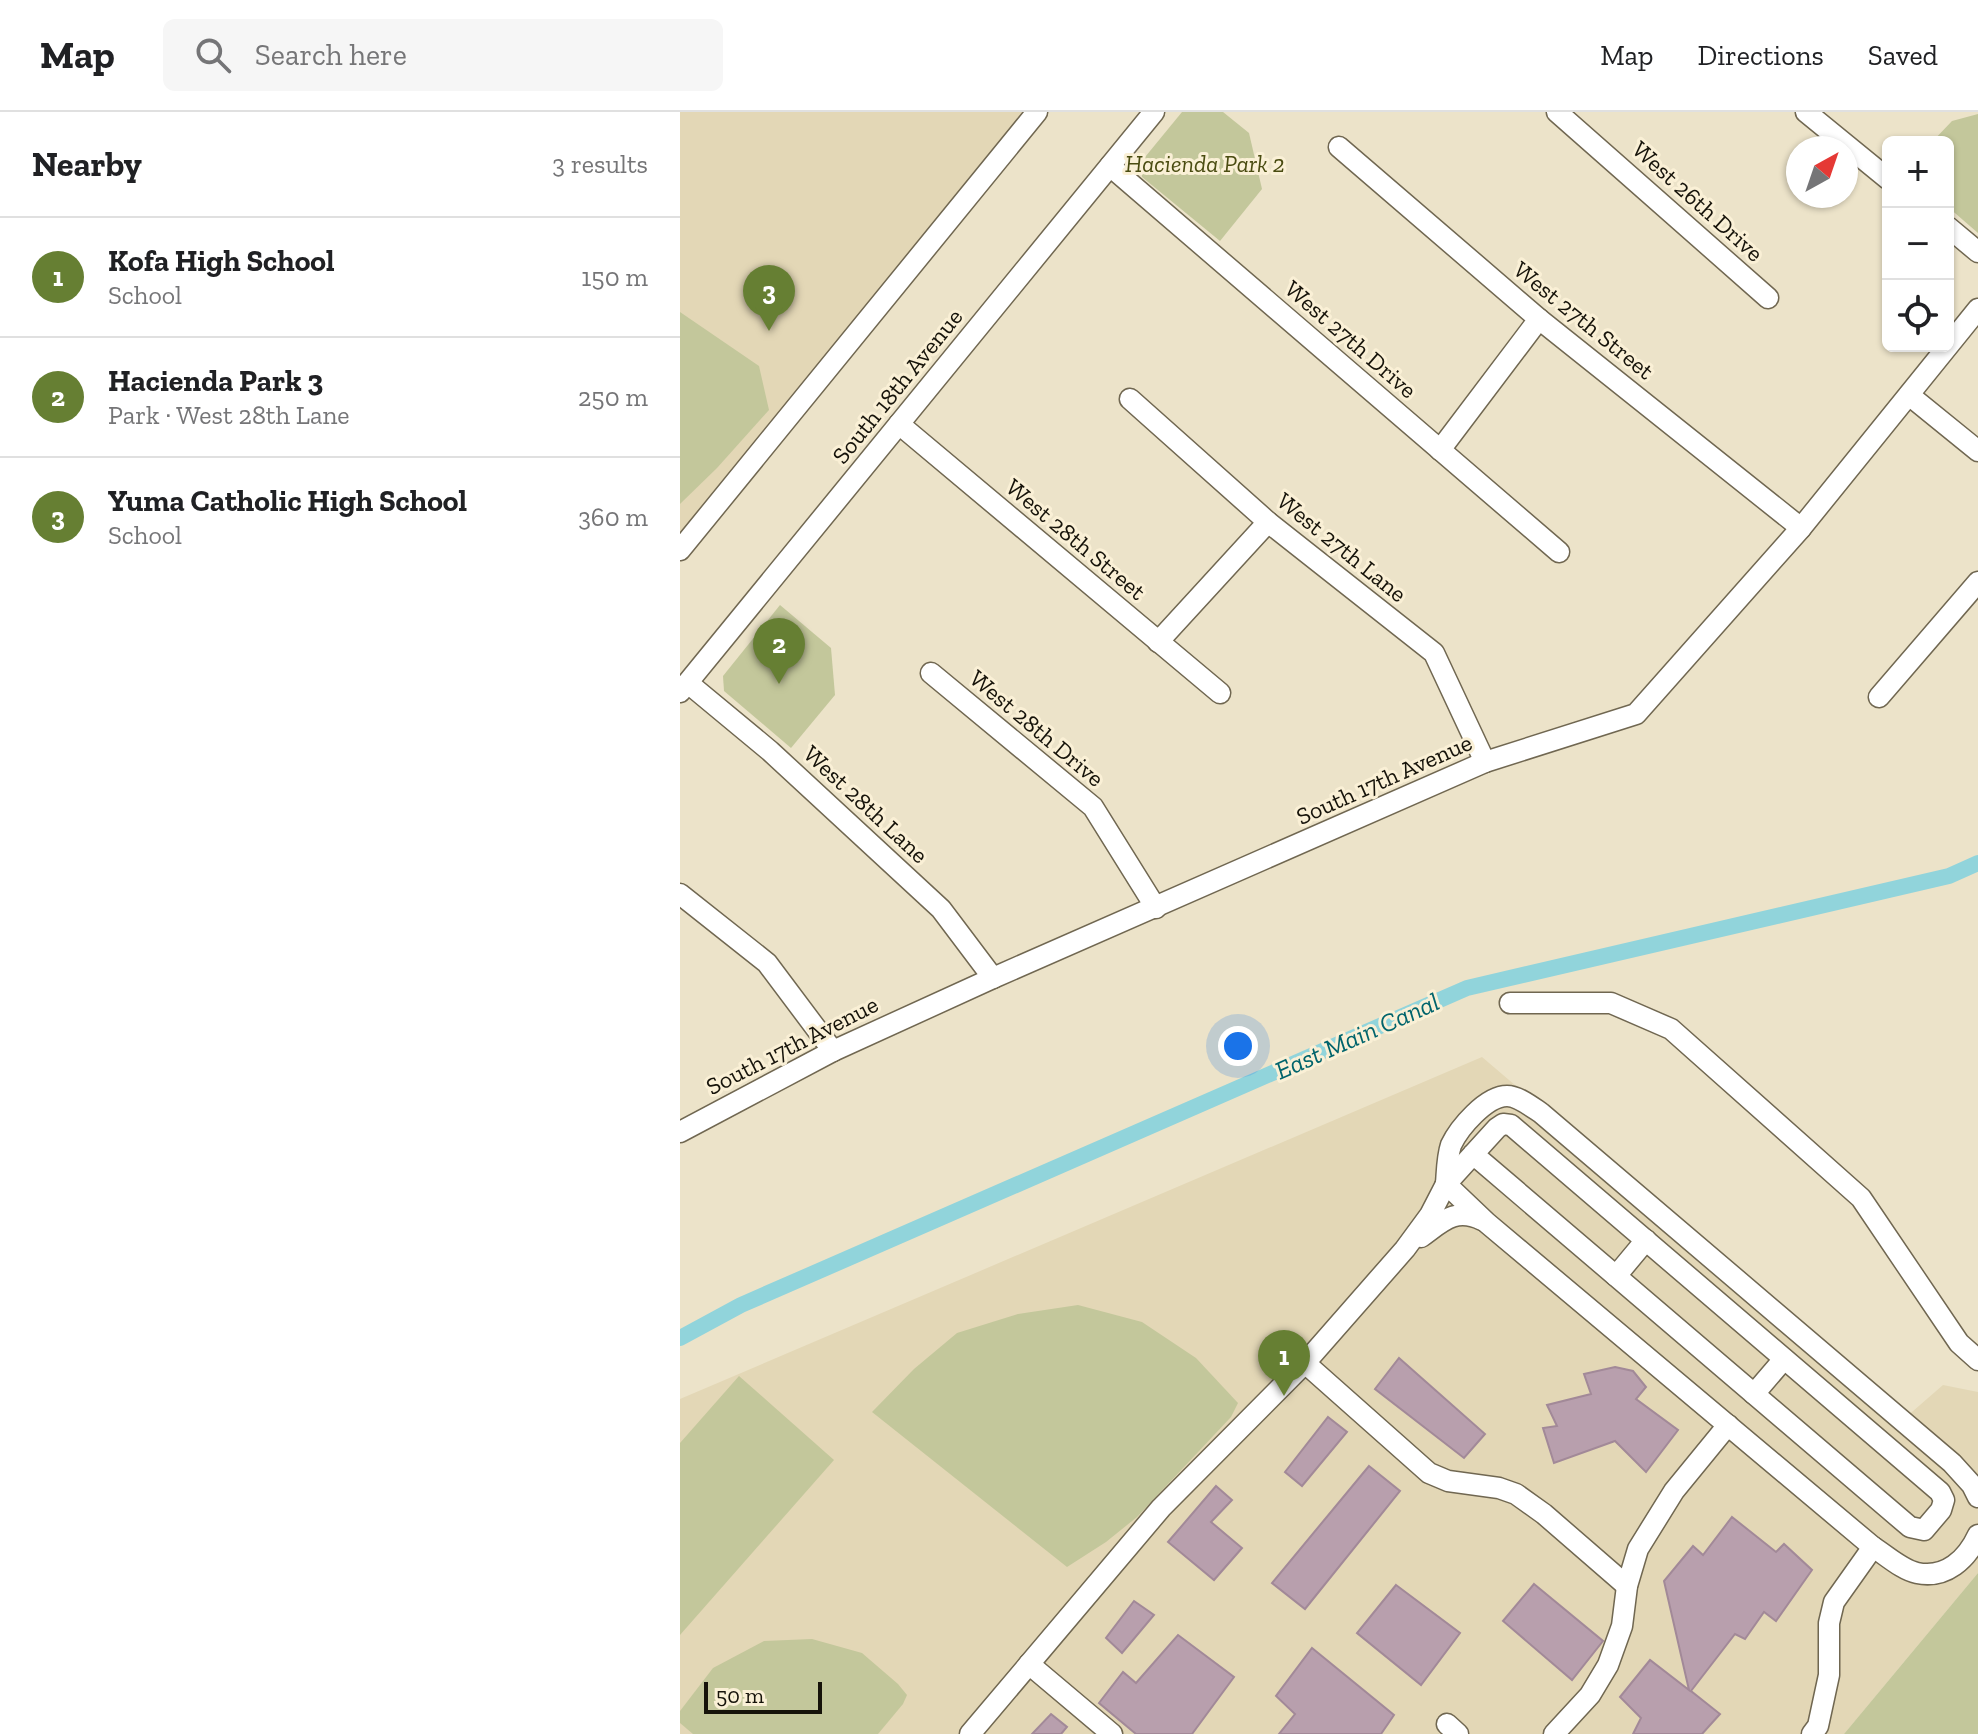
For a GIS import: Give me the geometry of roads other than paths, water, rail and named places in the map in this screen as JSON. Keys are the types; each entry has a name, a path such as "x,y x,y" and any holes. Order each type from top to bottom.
{"street":[{"path":"680,550 1037,112"},
{"name":"South 18th Avenue","path":"684,688 1154,112"},
{"name":"West 26th Drive","path":"1557,112 1581,119 1768,298"},
{"path":"1806,112 1882,174"},
{"name":"West 27th Street","path":"1339,147 1539,319 1801,528"},
{"name":"West 27th Drive","path":"1110,166 1559,552"},
{"path":"1954,232 1978,252"},
{"name":"South 17th Avenue","path":"680,1132 833,1051 1485,762 1636,714 1801,528 1978,309"},
{"path":"1440,450 1539,319"},
{"path":"1909,395 1978,451"},
{"name":"West 27th Lane","path":"1130,399 1268,522 1434,653 1485,762"},
{"name":"West 28th Street","path":"899,424 1220,693"},
{"path":"1158,642 1268,522"},
{"path":"1879,697 1978,582"},
{"name":"West 28th Drive","path":"931,673 1093,807 1156,908"},
{"name":"West 28th Lane","path":"684,688 770,751 941,909 993,978"},
{"path":"680,894 767,963 833,1051"},
{"path":"1510,1003 1611,1003 1671,1029 1861,1198 1959,1343 1978,1360"},
{"path":"1446,1184 1451,1147 1458,1133 1477,1111 1493,1099 1508,1096 1523,1102 1541,1113 1952,1463 1972,1485 1978,1497"},
{"path":"970,1734 1161,1508 1305,1363 1405,1249 1430,1215 1446,1184 1473,1154 1497,1128 1503,1124 1511,1125 1940,1492 1944,1500 1941,1510 1924,1530 1910,1527 1473,1154"},
{"path":"1446,1184 1487,1223 1873,1547 1916,1573 1934,1574 1953,1568 1966,1556 1978,1535"},
{"path":"1405,1249 1447,1218 1460,1214 1472,1215 1487,1223"},
{"path":"1616,1276 1646,1240"},
{"path":"1754,1394 1784,1359"},
{"path":"1305,1363 1429,1473 1448,1481 1499,1488 1516,1494 1544,1514 1627,1586"},
{"path":"1554,1734 1590,1695 1608,1665 1622,1626 1627,1586 1638,1549 1674,1491 1728,1425"},
{"path":"1812,1734 1818,1726 1829,1675 1829,1623 1834,1602 1873,1547"},
{"path":"1029,1664 1112,1734"}],"waterway":[{"name":"East Main Canal","path":"680,1338 741,1305 1467,988 1949,876 1978,863"}],"place":[{"name":"Yuma Catholic High School","path":"769,331"},
{"name":"Hacienda Park 3","path":"779,684"},
{"name":"Kofa High School","path":"1284,1396"}],"park label":[{"name":"Hacienda Park 2","path":"1205,163"}]}
